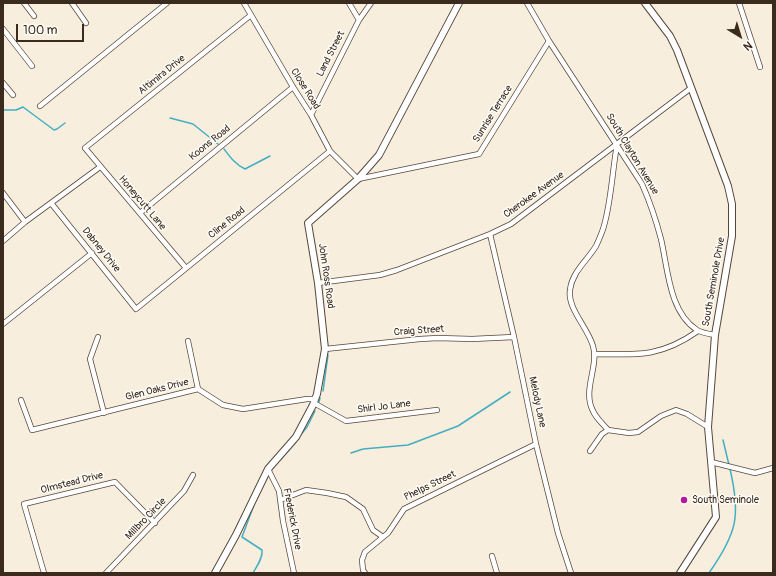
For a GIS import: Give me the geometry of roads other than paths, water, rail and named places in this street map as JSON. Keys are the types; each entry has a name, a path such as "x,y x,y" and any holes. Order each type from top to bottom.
{"street":[{"path":"24,3 34,16"},
{"path":"72,3 86,23"},
{"path":"40,106 167,3"},
{"name":"Close Road","path":"244,3 330,151 358,179"},
{"path":"350,3 359,20"},
{"name":"Land Street","path":"310,115 359,20 371,3"},
{"name":"John Ross Road","path":"215,573 236,535 268,469 296,437 314,401 322,370 325,349 318,284 308,223 358,179 379,155 460,3"},
{"name":"South Clayton Avenue","path":"527,3 549,41 642,184 652,205 676,302 689,324 698,331"},
{"name":"South Seminole Drive","path":"645,3 670,36 677,50 728,186 732,204 732,236 715,335 708,427 716,517 680,573"},
{"path":"739,3 760,67"},
{"name":"Altimira Drive","path":"85,148 251,15"},
{"path":"3,29 32,66"},
{"name":"Sunrise Terrace","path":"358,179 479,154 549,41"},
{"path":"3,83 13,95"},
{"name":"Koons Road","path":"140,213 293,88"},
{"name":"Cherokee Avenue","path":"318,284 380,275 397,270 490,234 511,224 523,217 691,88"},
{"path":"608,430 593,412 588,394 595,354 588,334 574,309 569,295 572,281 596,245 603,230 617,145"},
{"name":"Honeycutt Lane","path":"85,148 186,268"},
{"name":"Cline Road","path":"136,309 330,151"},
{"path":"3,241 25,222 100,167"},
{"path":"3,193 25,222"},
{"name":"Dabney Drive","path":"51,203 136,309"},
{"name":"Melody Lane","path":"490,234 514,337 536,444 558,533 570,573"},
{"path":"3,324 92,253"},
{"path":"595,354 631,355 652,353 683,342 698,331 715,335"},
{"path":"98,337 90,359 104,413"},
{"name":"Craig Street","path":"325,349 420,339 514,337"},
{"path":"188,341 198,389"},
{"name":"Glen Oaks Drive","path":"21,400 32,430 198,389 223,405 243,409 308,399 314,401"},
{"name":"Shirl Jo Lane","path":"314,401 346,421 437,410"},
{"path":"590,451 602,434 608,430 629,433 638,432 661,416 676,410 687,414 708,427"},
{"name":"Phelps Street","path":"365,573 363,570 362,560 365,552 388,533 404,509 536,444"},
{"path":"711,462 755,473 773,468"},
{"name":"Frederick Drive","path":"268,469 279,491 292,572"},
{"name":"Millbro Circle","path":"106,573 184,492 193,475"},
{"name":"Olmstead Drive","path":"44,573 24,504 115,482 155,523"},
{"path":"280,500 306,490 346,497 363,509 373,530 383,537"},
{"path":"492,556 497,573"}],"waterway":[{"path":"3,110 16,110 23,107 54,130 65,123"},
{"path":"170,118 193,124 218,144"},
{"path":"224,149 236,163 245,169 270,156"},
{"path":"323,391 328,355"},
{"path":"351,453 363,449 408,445 458,426 510,392"},
{"path":"319,402 320,398"},
{"path":"299,437 307,427 315,411"},
{"path":"723,440 729,465"},
{"path":"281,459 295,443"},
{"path":"709,573 726,546 734,524 736,512 730,469"},
{"path":"253,573 261,559 262,550 242,537 255,502"}],"place":[{"name":"South Seminole","path":"684,500"}]}
